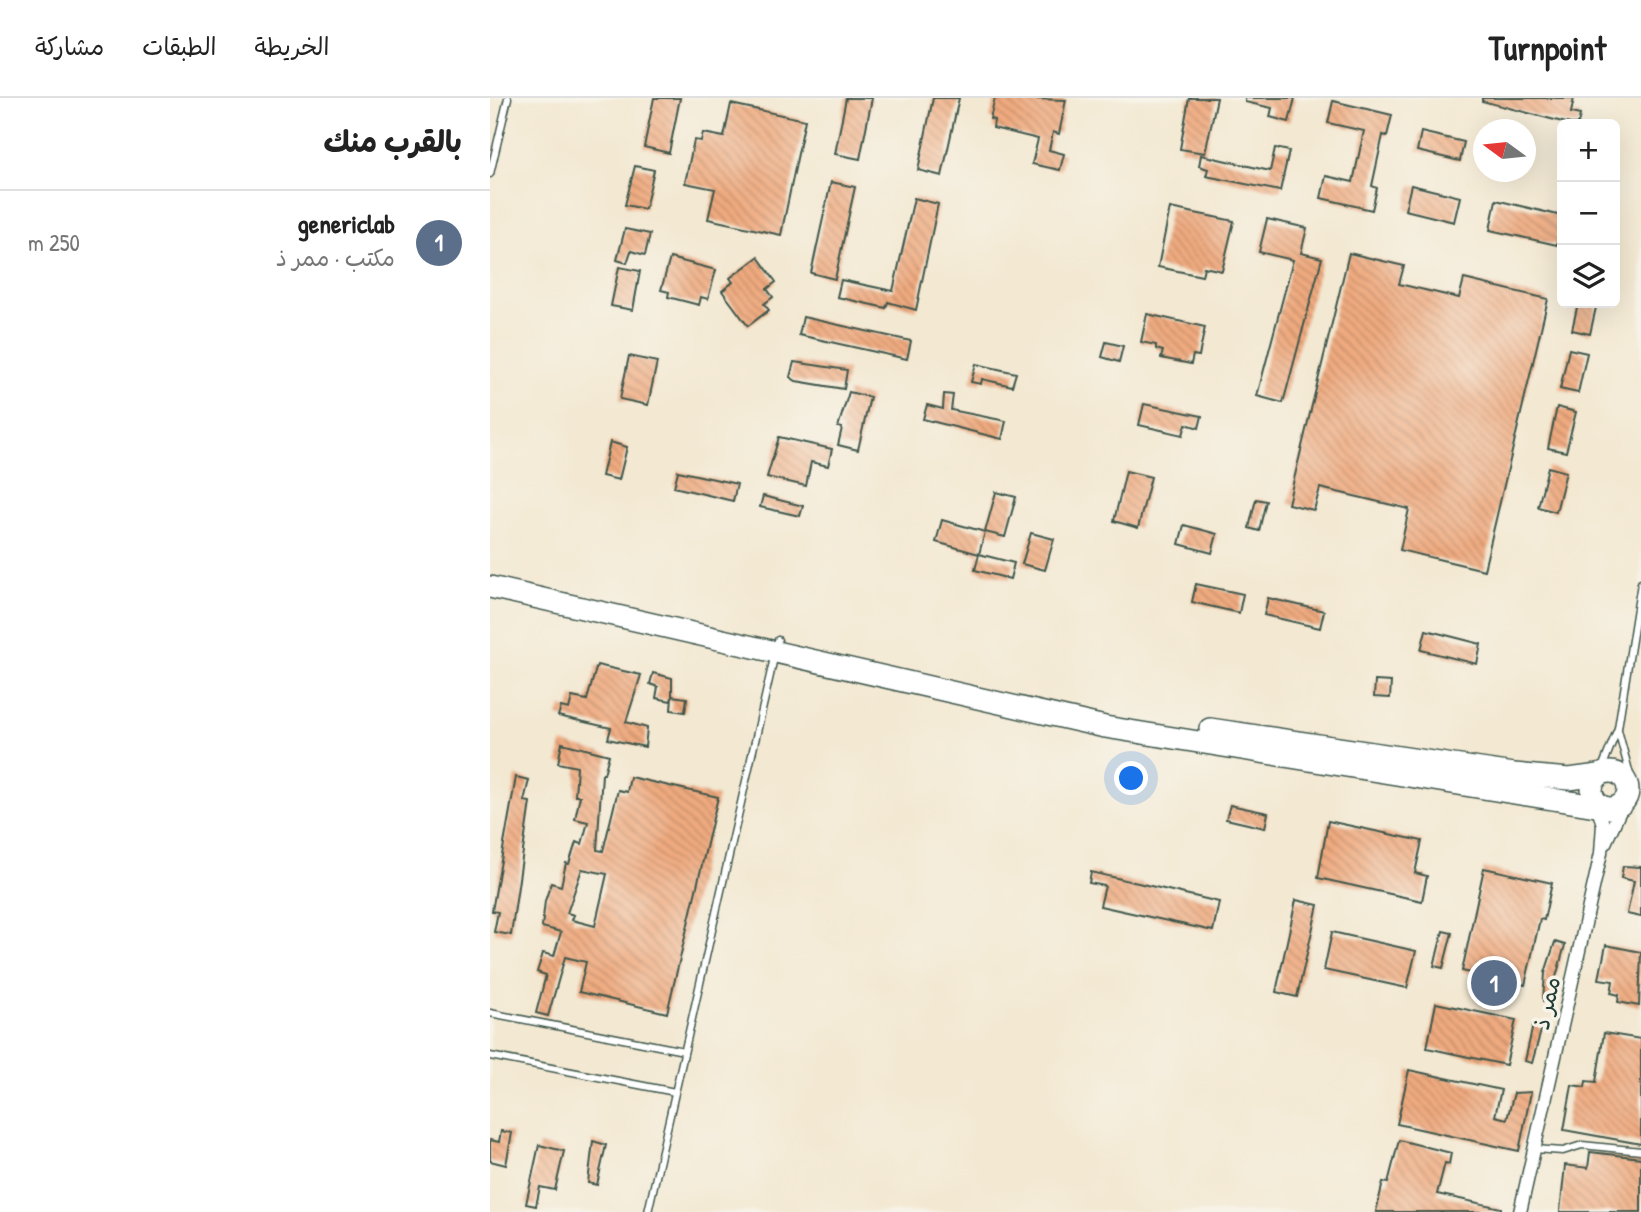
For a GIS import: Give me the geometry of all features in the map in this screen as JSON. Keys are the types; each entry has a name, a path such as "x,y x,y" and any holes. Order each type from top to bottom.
{"highway":[{"path":"490,574 776,646 1105,727 1620,799 1611,772 1569,779 1514,774 1113,715 776,646 490,587"}],"street":[{"name":"ممر ذ","path":"1520,1212 1601,853 1603,824 1620,799"},
{"path":"1601,853 1620,799"}],"lane":[{"path":"490,174 508,98"},
{"path":"1620,799 1618,728 1641,583"},
{"path":"648,1212 776,646"},
{"path":"1599,775 1618,728"},
{"path":"490,1013 684,1051"},
{"path":"490,1056 675,1092"},
{"path":"1535,1149 1563,1151 1582,1145 1641,1151"}],"building":[{"path":"654,98 680,98 669,153 644,147"},
{"path":"846,98 872,98 860,159 835,154"},
{"path":"933,98 959,98 942,176 918,170"},
{"path":"995,98 1066,100 1059,134 1053,132 1049,150 1064,154 1060,170 1032,164 1038,139 993,128 994,120 990,119"},
{"path":"1189,98 1217,98 1205,153 1180,149"},
{"path":"1245,98 1295,98 1289,122 1270,117 1272,108 1245,102"},
{"path":"1482,98 1574,98 1571,113 1580,115 1579,119 1557,121 1482,101"},
{"path":"1333,101 1392,115 1387,136 1383,135 1372,186 1377,188 1372,210 1321,198 1326,176 1353,182 1364,131 1328,123"},
{"path":"731,104 805,120 781,235 708,219 715,189 685,183 694,140 701,141 703,133 724,137"},
{"path":"1421,132 1464,142 1460,161 1417,151"},
{"path":"1275,148 1289,151 1280,191 1206,176 1208,169 1199,166 1201,155 1270,171"},
{"path":"635,166 654,170 645,209 625,205"},
{"path":"831,182 855,187 835,279 811,273"},
{"path":"1411,185 1460,197 1454,222 1405,210"},
{"path":"914,198 938,204 916,310 888,302 886,308 837,297 841,280 893,291"},
{"path":"1496,200 1557,215 1557,245 1490,230"},
{"path":"1170,208 1234,221 1222,271 1204,267 1202,276 1158,267"},
{"path":"1267,219 1307,228 1301,253 1322,258 1283,403 1257,396 1293,260 1259,252"},
{"path":"625,229 650,234 645,255 631,251 627,263 617,260"},
{"path":"1349,253 1404,266 1399,284 1459,298 1464,279 1548,299 1484,570 1400,550 1409,509 1320,488 1314,510 1288,504"},
{"path":"758,257 776,282 767,289 773,297 764,304 769,310 748,326 722,291 733,282 730,278"},
{"path":"670,258 716,270 708,299 701,297 699,305 668,297 669,292 661,290"},
{"path":"619,267 640,271 633,310 611,306"},
{"path":"1577,308 1596,308 1590,334 1572,330"},
{"path":"1147,314 1205,327 1199,356 1193,355 1191,364 1161,358 1163,351 1156,349 1156,345 1141,342"},
{"path":"803,317 911,341 907,359 799,335"},
{"path":"1106,342 1123,346 1119,362 1102,357"},
{"path":"1569,349 1587,353 1578,393 1560,389"},
{"path":"629,356 657,362 648,405 620,399"},
{"path":"794,362 847,370 844,389 796,381 790,377"},
{"path":"976,364 1016,373 1012,386 982,379 981,384 971,382"},
{"path":"849,392 870,397 858,450 838,445 842,428 838,427"},
{"path":"944,394 953,395 951,410 1006,421 1002,439 923,419 927,405 943,409"},
{"path":"1144,404 1202,416 1199,428 1186,424 1183,435 1139,425"},
{"path":"1557,407 1576,412 1566,452 1548,448"},
{"path":"779,437 832,449 828,466 811,462 806,486 767,477"},
{"path":"610,442 627,447 619,480 602,476"},
{"path":"1548,467 1566,472 1556,512 1538,507"},
{"path":"678,471 737,484 733,501 674,487"},
{"path":"1126,471 1151,477 1138,528 1114,521"},
{"path":"996,492 1016,497 1005,537 985,532"},
{"path":"763,496 803,506 800,516 760,507"},
{"path":"1256,499 1266,501 1259,531 1249,528"},
{"path":"942,520 985,532 979,554 936,542"},
{"path":"1184,525 1217,534 1212,553 1179,544"},
{"path":"1031,533 1054,539 1045,570 1022,564"},
{"path":"979,554 1014,563 1010,579 975,570"},
{"path":"1196,584 1243,594 1239,613 1192,602"},
{"path":"1268,598 1324,611 1320,628 1264,615"},
{"path":"1426,630 1481,644 1477,664 1421,650"},
{"path":"597,665 641,675 626,722 647,728 645,747 608,739 611,728 558,716 561,707 569,709 572,697 587,700"},
{"path":"653,673 672,678 672,696 687,698 685,712 671,710 672,697 671,701 656,698 658,687 650,684"},
{"path":"1375,681 1391,682 1390,698 1374,697"},
{"path":"562,743 609,755 602,774 597,850 603,851 618,790 627,792 630,777 718,797 667,1013 579,992 586,962 565,957 548,1016 536,1013 546,975 537,972 543,953 554,956 561,932 542,927 545,901 551,883 561,886 566,863 569,864 576,842 582,844 588,822 575,819 580,796 575,796 577,767 558,763","holes":["582,869 607,874 595,926 572,920 574,915 567,913"]},
{"path":"516,777 529,780 524,801 530,802 511,935 494,932 498,912 492,911"},
{"path":"1230,805 1268,813 1265,828 1226,819"},
{"path":"1328,821 1422,841 1415,873 1427,876 1422,901 1318,878"},
{"path":"1623,866 1641,867 1641,917 1627,914 1634,881 1621,878"},
{"path":"1484,868 1552,883 1544,920 1540,919 1525,985 1462,971"},
{"path":"1091,872 1219,902 1213,931 1100,906 1105,886 1089,883"},
{"path":"1296,900 1318,905 1297,997 1276,992"},
{"path":"1443,931 1452,933 1443,968 1434,966"},
{"path":"1332,932 1416,951 1407,988 1324,970"},
{"path":"1555,942 1565,945 1549,1002 1543,1001 1545,973"},
{"path":"1606,945 1641,952 1639,1006 1618,1002 1619,995 1611,993 1613,981 1599,979"},
{"path":"1436,1003 1516,1020 1506,1065 1427,1048"},
{"path":"1533,1025 1542,1027 1532,1063 1525,1061"},
{"path":"1604,1033 1641,1039 1641,1144 1564,1130 1572,1085 1585,1087 1586,1081 1596,1082"},
{"path":"1409,1070 1501,1090 1495,1116 1507,1119 1514,1093 1531,1092 1519,1151 1397,1124"},
{"path":"501,1131 512,1133 506,1165 490,1161 490,1140 499,1142"},
{"path":"1399,1140 1451,1153 1449,1164 1445,1163 1437,1194 1501,1208 1501,1212 1376,1212 1383,1182 1388,1183"},
{"path":"593,1141 606,1145 597,1185 588,1183"},
{"path":"539,1145 564,1151 555,1190 540,1187 536,1206 526,1204"},
{"path":"1590,1152 1641,1158 1641,1212 1560,1212 1565,1165 1588,1168"}],"place":[{"name":"genericlab","path":"1494,983"}]}
